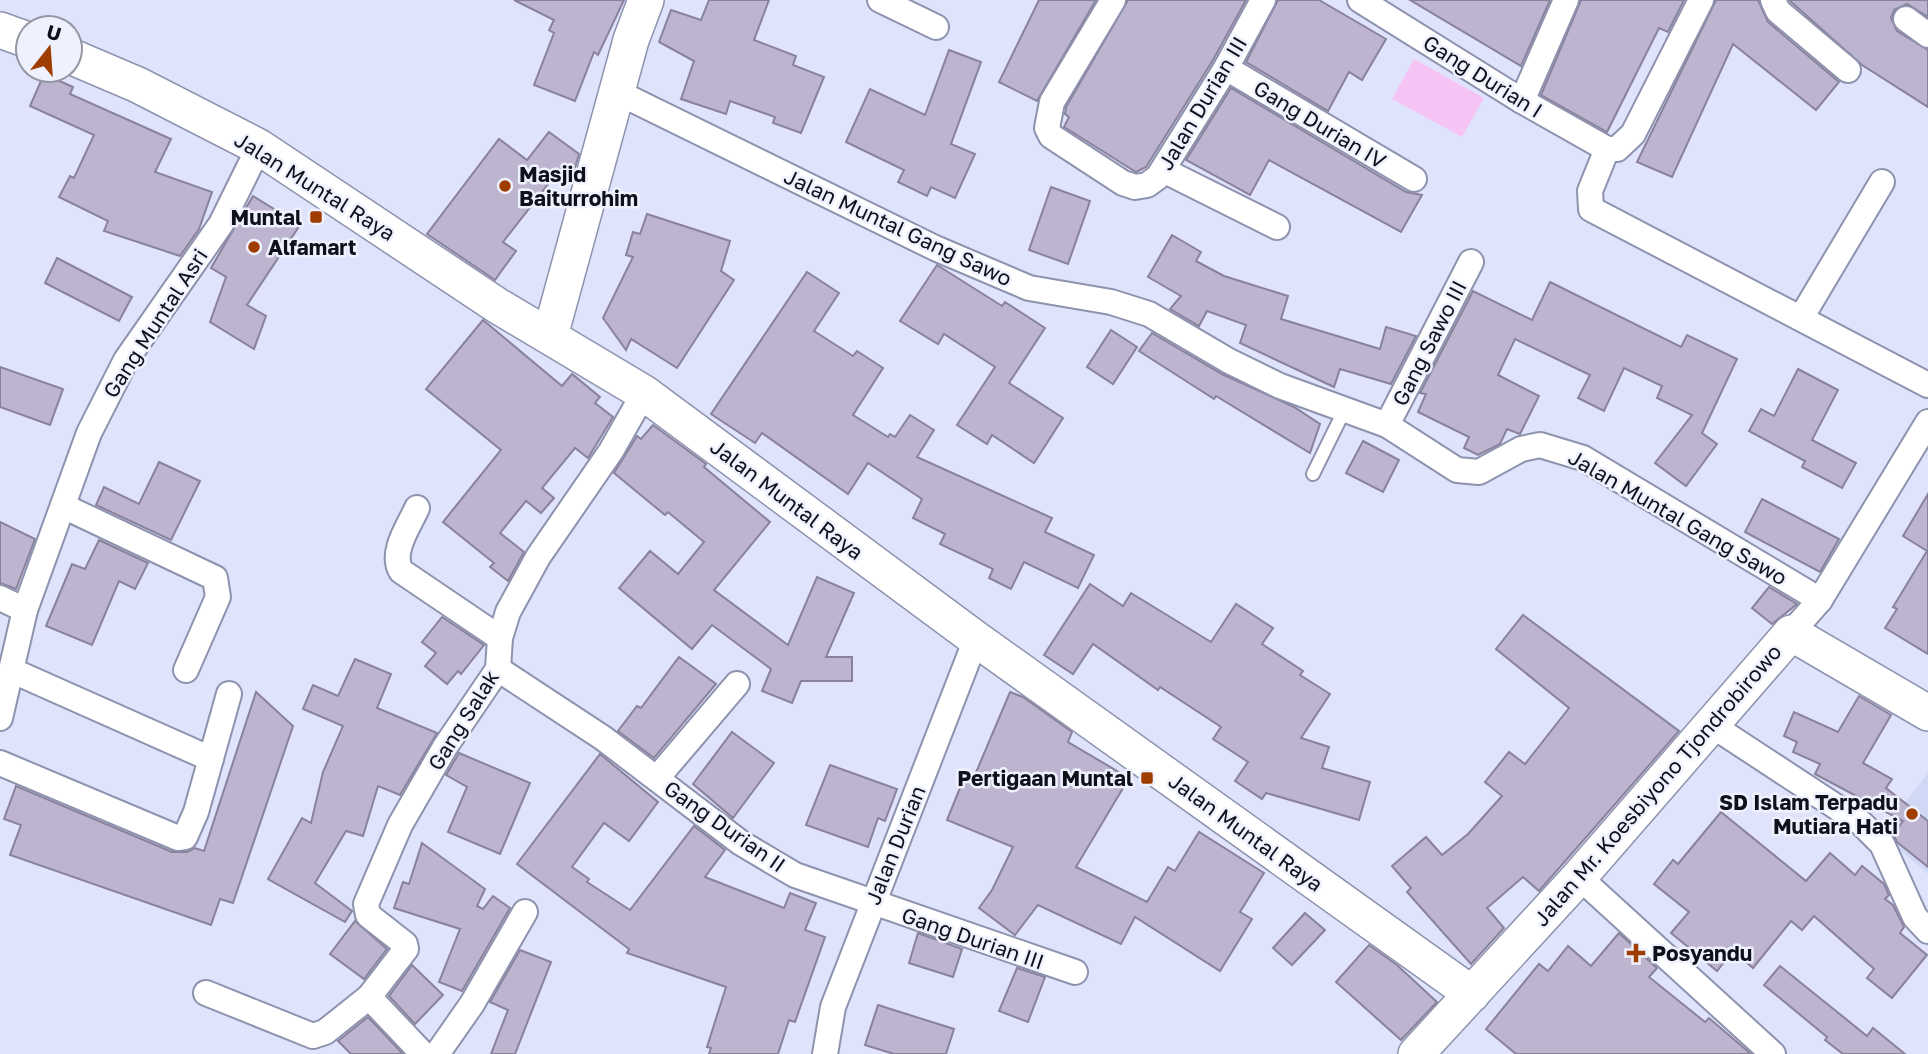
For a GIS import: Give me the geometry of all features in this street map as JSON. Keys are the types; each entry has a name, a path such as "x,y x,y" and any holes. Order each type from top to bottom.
{"main road":[{"path":"550,335 617,92 646,0"},
{"name":"Jalan Muntal Raya","path":"84,62 138,85 258,147 498,306 644,393 976,639 1472,994"},
{"name":"Jalan Mr. Koesbiyono Tjondrobirowo","path":"1416,1054 1578,877 1791,633 1928,713"}],"street":[{"path":"880,0 936,27"},
{"name":"Jalan Durian III","path":"1113,0 1052,102 1046,128 1051,136 1123,183 1135,187 1147,185 1163,170 1226,68 1263,0"},
{"name":"Gang Durian I","path":"1360,0 1522,102 1607,149"},
{"path":"1522,102 1566,0"},
{"path":"1701,0 1633,134 1617,149 1607,149 1590,191 1591,209 1928,385"},
{"path":"1773,0 1778,12 1848,70"},
{"path":"1906,19 1928,35"},
{"name":"Gang Durian IV","path":"1226,68 1414,179"},
{"name":"Jalan Muntal Gang Sawo","path":"617,92 935,248 1029,288 1111,302 1149,314 1229,361 1344,411 1388,425 1457,470 1479,472 1521,449 1539,445 1583,458 1820,600"},
{"name":"Gang Muntal Asri","path":"0,718 25,610 89,433 107,393 126,360 221,224 258,147"},
{"path":"1163,170 1277,227"},
{"path":"1801,318 1882,182"},
{"name":"Gang Sawo III","path":"1388,425 1471,262"},
{"name":"Gang Salak","path":"369,997 406,949 405,944 368,915 366,904 400,825 445,747 498,669 500,638 508,612 537,557 611,451 644,393"},
{"path":"1791,633 1820,600 1928,422"},
{"path":"63,506 215,578 218,597 186,670"},
{"path":"417,508 397,552 396,563 401,570 500,638"},
{"path":"0,598 25,610"},
{"name":"Jalan Durian","path":"825,1054 833,1007 976,639"},
{"name":"Gang Durian II","path":"498,669 603,738 765,858 795,875 872,904"},
{"path":"13,671 211,759"},
{"name":"Gang Durian II","path":"657,778 737,684"},
{"path":"0,763 178,838 188,833 229,694"},
{"path":"1710,724 1861,823 1882,844 1915,917 1928,931"},
{"path":"1578,877 1773,1054"},
{"name":"Gang Durian III","path":"872,904 1075,972"},
{"path":"437,1054 472,1004 525,912"},
{"path":"206,993 313,1036 325,1032 369,997 423,1054"}],"lane":[{"path":"1313,474 1344,411"}],"shaded area":[{"path":"1414,59 1484,98 1462,137 1392,99"},
{"name":"SD Islam Terpadu Mutiara Hati","path":"1928,773 1928,874 1881,834"}],"building":[{"path":"514,0 624,0 598,55 594,52 575,101 534,85 554,33 549,30 554,20"},
{"path":"709,0 769,0 754,40 796,56 793,65 824,77 801,133 773,123 775,117 730,101 726,114 681,99 694,61 659,42 671,10 701,20"},
{"path":"1039,0 1096,0 1037,101 999,82"},
{"path":"1128,0 1246,0 1213,60 1146,167 1136,172 1064,127 1069,117 1065,114 1066,107"},
{"path":"1278,0 1319,0 1386,39 1362,80 1349,72 1328,111 1246,62"},
{"path":"1410,0 1550,0 1521,66"},
{"path":"1581,0 1684,0 1668,32 1659,28 1607,132 1541,95"},
{"path":"1716,0 1758,0 1768,22 1839,82 1816,110 1733,44 1672,177 1637,162"},
{"path":"1789,0 1928,0 1928,17 1907,4 1894,10 1891,18 1897,31 1928,50 1928,107 1862,65"},
{"path":"949,50 981,62 951,144 975,154 955,198 931,187 927,196 898,182 904,170 846,142 870,89 925,115"},
{"path":"40,84 66,84 73,87 70,94 171,139 155,172 212,192 199,229 180,256 104,231 108,221 59,197 70,176 74,178 94,135 30,106"},
{"path":"1231,88 1406,192 1422,195 1401,232 1269,160 1250,195 1186,160"},
{"path":"549,132 579,154 572,178 560,169 503,242 516,251 495,280 427,234 499,139 527,160"},
{"path":"1051,187 1090,201 1068,264 1029,250"},
{"name":"Alfamart","path":"253,196 300,225 247,305 266,316 254,349 210,322 226,277 211,268"},
{"path":"647,214 730,241 721,271 734,280 677,368 631,339 626,350 603,318 633,257 626,255 633,232 640,234"},
{"path":"1172,235 1201,252 1196,261 1224,276 1288,296 1281,319 1380,349 1386,327 1416,336 1391,384 1340,369 1334,387 1240,343 1246,325 1207,311 1199,326 1170,309 1181,296 1148,277"},
{"path":"57,258 132,297 119,321 45,283"},
{"path":"937,265 1002,306 1005,302 1045,328 1009,383 1063,418 1034,463 992,435 987,444 957,425 995,367 944,334 938,344 900,321"},
{"path":"807,272 839,293 814,331 853,356 857,351 883,368 853,415 888,437 890,434 895,437 910,415 934,430 917,457 1052,518 1045,532 1094,555 1078,588 1024,562 1011,589 989,578 993,569 940,544 945,534 913,518 922,499 868,463 848,494 762,433 755,443 711,414"},
{"path":"1550,282 1681,347 1687,335 1737,359 1702,433 1717,444 1686,486 1655,463 1692,415 1657,398 1662,386 1624,368 1604,411 1578,398 1590,375 1515,339 1498,375 1539,396 1520,434 1507,429 1500,444 1478,455 1464,448 1469,437 1418,412 1426,394 1420,393 1473,291 1532,320"},
{"path":"483,320 562,386 572,374 600,397 595,403 613,417 588,458 575,448 542,488 554,498 541,513 526,501 500,533 524,552 508,581 490,567 494,563 443,522 501,450 426,389"},
{"path":"1111,330 1137,347 1113,384 1087,367"},
{"path":"1152,333 1222,374 1294,407 1320,424 1310,453 1216,396 1214,399 1139,351"},
{"path":"0,367 63,389 50,425 0,407"},
{"path":"1798,369 1838,390 1812,440 1856,463 1842,488 1802,467 1805,461 1749,431 1761,409 1774,416"},
{"path":"653,425 706,464 704,467 770,522 714,590 788,645 817,577 854,593 826,657 852,657 852,681 801,681 792,703 762,691 771,669 712,625 692,649 619,588 650,551 678,574 704,542 668,512 665,515 614,473 637,436 641,439"},
{"path":"1363,441 1399,460 1383,492 1346,473"},
{"path":"159,462 200,481 171,540 96,505 104,487 139,504"},
{"path":"1928,494 1928,654 1885,628 1897,609 1893,607 1927,551 1903,536"},
{"path":"1762,499 1839,539 1820,572 1745,532"},
{"path":"0,522 35,539 16,589 0,583"},
{"path":"99,540 148,563 135,589 119,581 92,645 46,626 72,564 85,569"},
{"path":"1090,584 1123,606 1131,593 1211,642 1236,604 1273,628 1262,644 1303,671 1300,675 1330,694 1301,738 1329,747 1322,768 1370,782 1359,820 1266,793 1262,799 1235,781 1248,762 1213,739 1221,727 1160,687 1158,690 1093,644 1073,674 1044,655"},
{"path":"1769,587 1797,604 1772,624 1752,608"},
{"path":"1523,615 1679,731 1539,891 1523,877 1487,908 1504,928 1471,964 1407,892 1411,888 1392,866 1426,837 1442,855 1468,834 1502,796 1485,782 1509,752 1525,764 1569,708 1496,649"},
{"path":"442,617 484,645 461,674 458,671 447,684 425,666 436,653 422,642"},
{"path":"679,657 716,684 654,758 618,731 637,706 641,708"},
{"path":"355,659 391,674 377,708 437,733 400,795 378,786 363,836 346,831 315,883 352,911 345,922 268,879 302,818 311,823 323,772 343,726 303,709 313,685 338,696"},
{"path":"256,692 293,726 233,903 220,899 211,925 10,855 21,825 4,819 16,786 172,852 187,852 195,848 204,851"},
{"path":"1010,692 1023,697 1072,732 1068,742 1129,778 1076,867 1147,902 1168,867 1175,871 1199,832 1264,873 1240,912 1252,919 1220,971 1135,917 1121,944 1038,905 1015,935 979,908 992,890 1013,847 947,820 964,778 972,782"},
{"path":"1859,696 1891,715 1863,763 1892,779 1886,788 1928,821 1928,867 1897,842 1893,834 1903,821 1815,774 1820,764 1793,752 1797,742 1784,736 1794,712 1838,732"},
{"path":"732,732 774,763 733,818 693,784"},
{"path":"459,753 530,783 500,854 448,832 467,787 446,775"},
{"path":"600,754 658,802 629,841 604,823 572,867 589,879 587,882 630,910 694,826 725,850 705,877 784,908 790,893 816,903 805,930 825,937 795,1022 789,1020 778,1054 709,1054 711,1048 707,1047 726,987 627,953 629,949 517,864"},
{"path":"830,765 897,789 885,821 878,818 868,847 806,825"},
{"path":"1721,812 1806,881 1830,853 1855,875 1862,866 1884,884 1889,895 1885,899 1893,905 1904,927 1900,933 1927,955 1892,998 1867,978 1874,969 1814,916 1802,930 1791,921 1753,968 1733,951 1717,971 1671,933 1689,912 1654,884 1673,860 1678,864"},
{"path":"422,843 485,889 477,906 483,909 493,896 510,908 462,991 439,982 460,929 394,908 403,882 409,884"},
{"path":"1305,913 1325,930 1292,965 1273,948"},
{"path":"355,921 387,949 364,979 330,954"},
{"path":"918,933 962,949 953,977 909,963"},
{"path":"1619,933 1657,968 1649,977 1705,1022 1709,1018 1751,1054 1516,1054 1486,1029 1539,964 1548,971 1568,946 1591,966"},
{"path":"1369,945 1397,965 1437,1002 1401,1040 1336,982"},
{"path":"520,950 551,962 515,1054 491,1054 508,1010 490,1002"},
{"path":"412,965 443,995 415,1024 389,996"},
{"path":"1780,966 1867,1036 1873,1028 1905,1054 1843,1054 1825,1040 1827,1037 1764,985"},
{"path":"1017,968 1045,977 1028,1022 999,1011"},
{"path":"878,1005 954,1029 946,1054 894,1054 865,1045"},
{"path":"368,1017 403,1054 351,1054 338,1041"}],"place":[{"name":"Masjid Baiturrohim","path":"505,186"},
{"name":"Muntal","path":"316,217"},
{"name":"Alfamart","path":"254,247"},
{"name":"Pertigaan Muntal","path":"1147,778"},
{"name":"SD Islam Terpadu Mutiara Hati","path":"1912,814"},
{"name":"Posyandu","path":"1636,953"}]}
